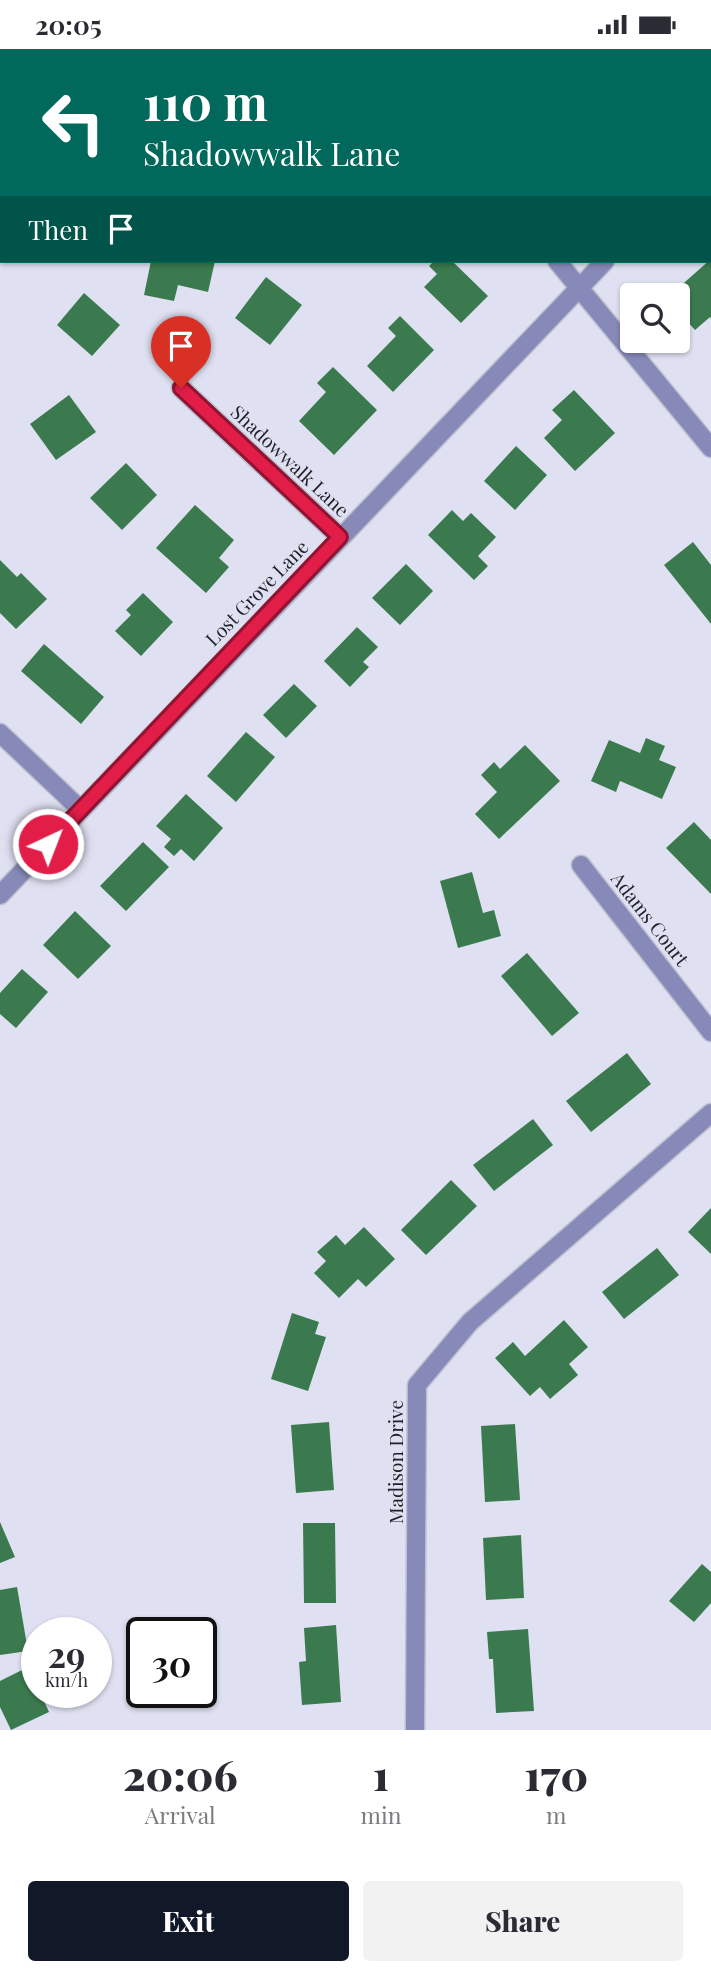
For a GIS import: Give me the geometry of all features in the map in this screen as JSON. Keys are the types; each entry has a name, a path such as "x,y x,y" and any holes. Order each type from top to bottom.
{"street":[{"path":"559,263 711,448"},
{"name":"Lost Grove Lane","path":"0,895 603,263"},
{"name":"Shadowwalk Lane","path":"181,388 340,537"},
{"path":"0,733 80,809"},
{"name":"Adams Court","path":"581,865 711,1032"},
{"name":"Madison Drive","path":"415,1730 417,1385 470,1322 711,1113"}],"building":[{"path":"151,263 215,263 208,292 178,285 174,301 144,295"},
{"path":"432,263 454,263 488,296 461,323 424,287 437,274 429,266"},
{"path":"706,263 711,263 711,319 710,317 695,330 690,324 690,283 684,283"},
{"path":"266,277 302,305 270,345 235,318"},
{"path":"84,293 120,325 92,356 57,325"},
{"path":"400,316 434,350 393,392 367,366 396,336 388,328"},
{"path":"333,367 377,410 334,455 299,421 326,392 317,383"},
{"path":"574,390 615,433 575,471 544,438 562,420 552,410"},
{"path":"69,395 96,432 56,460 30,424"},
{"path":"516,446 547,475 515,510 484,481"},
{"path":"126,463 157,495 122,530 90,498"},
{"path":"195,505 234,540 219,558 229,567 206,593 156,548"},
{"path":"452,510 463,521 471,513 496,537 478,556 488,566 474,580 428,535"},
{"path":"693,542 711,565 711,624 664,565"},
{"path":"0,560 17,577 21,573 47,599 16,629 0,613"},
{"path":"406,564 433,591 400,625 372,598"},
{"path":"143,593 173,622 141,656 115,631 131,615 126,610"},
{"path":"357,627 378,647 363,662 369,667 350,687 324,661"},
{"path":"44,644 104,697 81,724 21,671"},
{"path":"294,684 317,706 286,738 263,715"},
{"path":"246,732 275,757 236,802 207,776"},
{"path":"646,738 665,746 659,760 676,767 662,799 620,781 616,792 591,781 609,740 640,753"},
{"path":"525,745 560,781 499,839 475,814 497,792 481,775 494,762 500,769"},
{"path":"186,794 223,828 194,861 181,849 174,856 164,847 171,839 156,826"},
{"path":"694,822 711,840 711,894 666,848"},
{"path":"143,842 169,867 126,911 100,886"},
{"path":"472,872 483,913 494,910 501,936 458,948 440,881"},
{"path":"75,911 111,946 78,979 43,945"},
{"path":"527,953 579,1013 552,1036 501,976"},
{"path":"22,969 48,992 16,1028 0,1014 0,993"},
{"path":"627,1053 651,1084 591,1132 566,1101"},
{"path":"533,1119 553,1145 494,1191 473,1165"},
{"path":"451,1180 477,1206 426,1255 401,1230"},
{"path":"711,1208 711,1254 688,1232"},
{"path":"364,1227 395,1259 366,1287 358,1279 339,1298 314,1273 326,1261 317,1252 336,1235 345,1245"},
{"path":"657,1248 679,1275 624,1319 602,1292"},
{"path":"292,1313 319,1322 315,1334 326,1337 308,1391 271,1379"},
{"path":"564,1320 588,1347 569,1364 578,1375 550,1399 540,1387 530,1396 495,1358 513,1342 525,1356"},
{"path":"329,1422 334,1490 296,1493 291,1425"},
{"path":"515,1424 520,1500 485,1502 481,1426"},
{"path":"0,1522 15,1557 0,1563"},
{"path":"303,1523 335,1523 336,1603 304,1603"},
{"path":"521,1535 524,1598 486,1600 483,1538"},
{"path":"702,1564 711,1572 711,1603 694,1622 669,1601"},
{"path":"17,1587 22,1617 21,1652 0,1655 0,1590"},
{"path":"336,1625 341,1702 302,1705 299,1662 306,1661 304,1628"},
{"path":"528,1629 534,1711 496,1713 493,1659 489,1659 487,1632"},
{"path":"21,1670 21,1708 47,1708 49,1712 11,1730 0,1707 0,1681"}],"route":[{"path":"48,844 340,537 181,388"}]}
